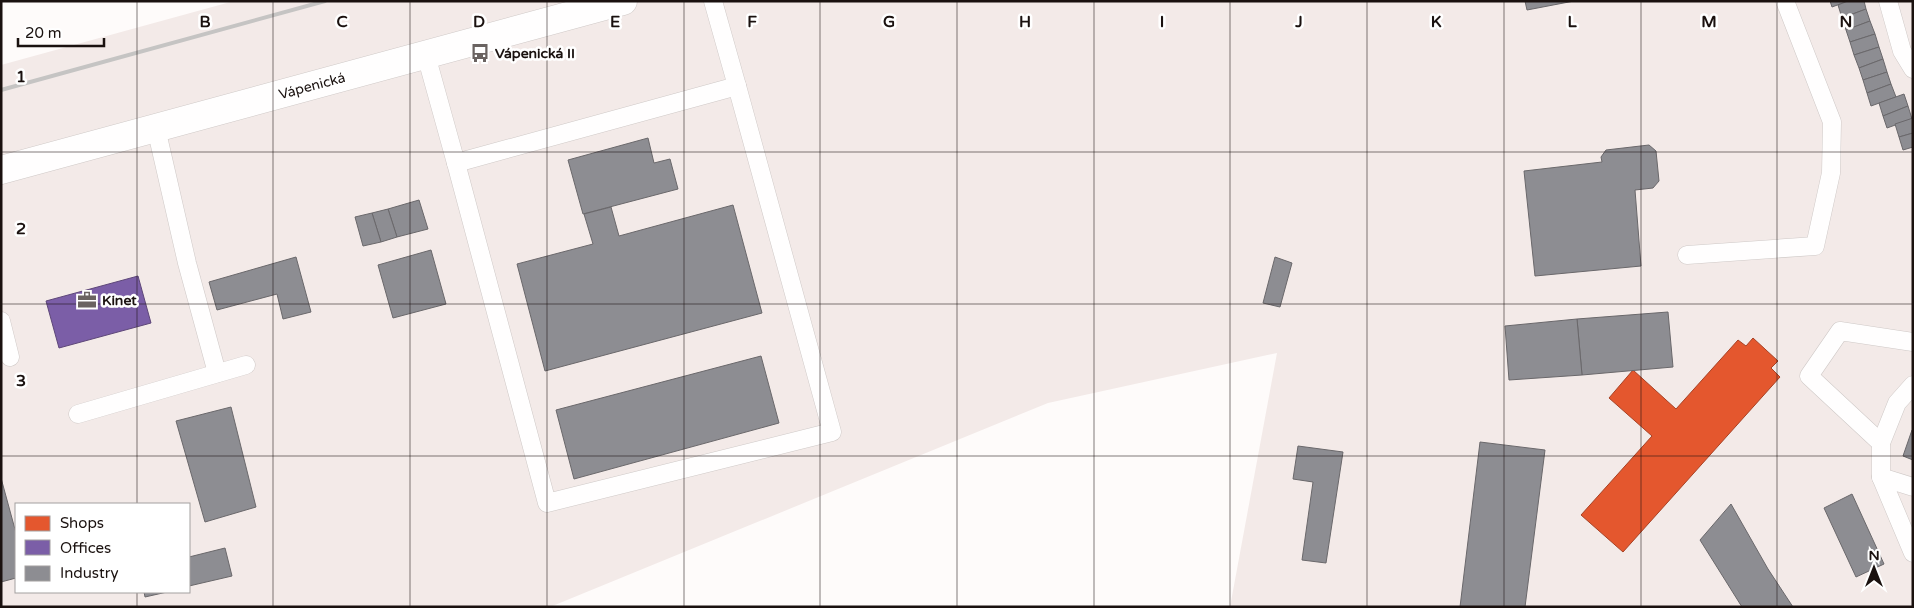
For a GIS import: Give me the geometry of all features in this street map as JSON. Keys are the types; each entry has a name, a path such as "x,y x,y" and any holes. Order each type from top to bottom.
{"street":[{"name":"Vápenická","path":"1,170 623,1"}],"lane":[{"path":"426,55 547,503 832,432 714,1"},
{"path":"1687,256 1815,246 1831,173 1832,122 1784,1"},
{"path":"1888,1 1902,51 1913,69"},
{"path":"456,163 737,86"},
{"path":"156,128 187,263 217,373"},
{"path":"1,321 10,356"},
{"path":"1881,443 1808,376 1840,331 1913,342"},
{"path":"78,414 246,365"},
{"path":"1913,385 1905,406 1881,443 1881,477 1913,553"},
{"path":"1881,477 1913,487"}],"shaded area":[{"path":"234,1 1913,1 1913,607 1230,607 1277,353 1048,403 550,607 1,607 1,65"}],"building: Shops":[{"path":"1753,338 1778,361 1771,368 1780,377 1623,552 1581,515 1652,436 1609,398 1633,370 1676,409 1738,340 1746,346"}],"building: Offices":[{"path":"138,276 151,323 59,348 46,301"}],"building: Industry":[{"path":"1525,1 1574,1 1527,10"},
{"path":"1830,1 1848,1 1832,7"},
{"path":"1848,1 1864,1 1866,9 1842,18 1838,5"},
{"path":"1866,9 1870,21 1846,30 1842,18"},
{"path":"1870,21 1875,34 1850,42 1846,30"},
{"path":"1875,34 1879,47 1854,55 1850,42"},
{"path":"1879,47 1883,59 1859,68 1854,55"},
{"path":"1883,59 1887,72 1863,80 1859,68"},
{"path":"1887,72 1891,84 1867,93 1863,80"},
{"path":"1891,84 1896,97 1871,106 1867,93"},
{"path":"1904,94 1908,106 1883,116 1879,103"},
{"path":"1908,106 1912,119 1887,128 1883,116"},
{"path":"1913,118 1913,133 1899,137 1895,124"},
{"path":"1913,133 1913,147 1903,150 1899,137"},
{"path":"648,138 654,163 670,159 678,189 583,214 568,160"},
{"path":"1649,145 1656,151 1659,181 1653,188 1635,190 1641,266 1535,276 1524,171 1602,162 1601,157 1606,150"},
{"path":"419,200 428,229 397,237 388,209"},
{"path":"733,205 762,313 545,371 517,264 593,244 584,214 611,207 619,236"},
{"path":"388,209 397,237 381,242 372,213"},
{"path":"372,213 381,242 363,246 355,217"},
{"path":"431,250 446,304 393,318 378,265"},
{"path":"296,257 311,312 283,319 277,294 217,310 209,282"},
{"path":"1275,257 1292,263 1280,307 1263,303"},
{"path":"1668,312 1673,367 1582,375 1577,319"},
{"path":"1577,319 1582,375 1509,380 1505,326"},
{"path":"761,356 779,423 574,479 556,410"},
{"path":"231,407 256,507 205,522 176,421"},
{"path":"1913,431 1913,460 1903,456"},
{"path":"1480,442 1545,450 1525,607 1460,607"},
{"path":"1298,446 1343,452 1326,563 1302,560 1313,482 1293,479"},
{"path":"1,478 15,529 15,578 1,582"},
{"path":"1852,494 1884,564 1856,577 1824,508"},
{"path":"1731,504 1768,569 1793,607 1742,607 1700,540"},
{"path":"225,548 232,576 190,586 190,557"},
{"path":"144,593 163,593 145,597"}],"railway":[{"path":"1,90 325,1"}],"place":[{"name":"Vápenická II","path":"480,53"},
{"name":"Kinet","path":"87,300"}]}
